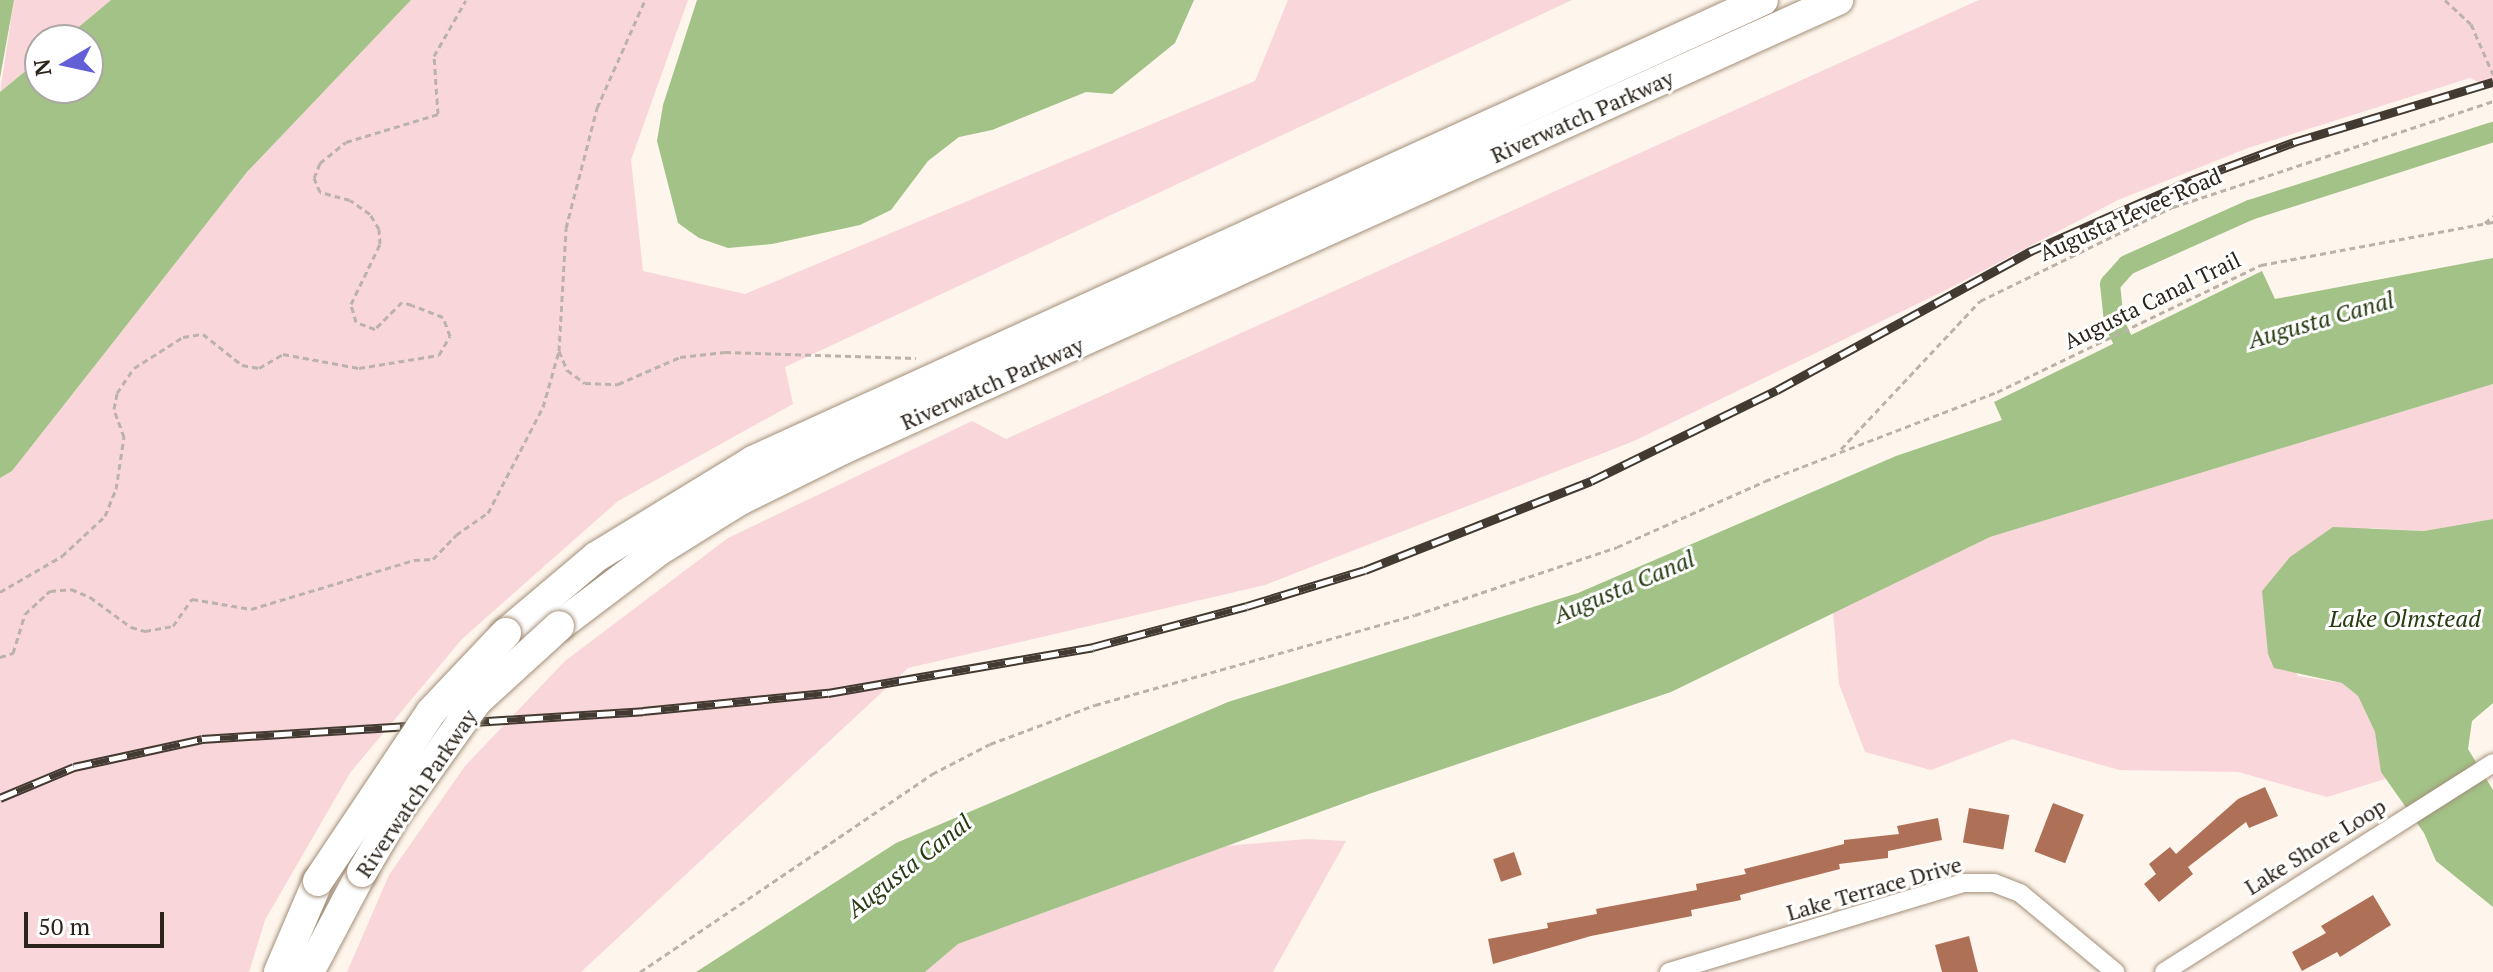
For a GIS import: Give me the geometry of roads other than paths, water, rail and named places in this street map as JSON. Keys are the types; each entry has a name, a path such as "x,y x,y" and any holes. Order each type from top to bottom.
{"main road":[{"name":"Riverwatch Parkway","path":"279,972 318,881 431,712 506,633 596,557 753,461 1763,0"},
{"name":"Riverwatch Parkway","path":"309,972 396,814 477,701 559,626 658,551 729,507 843,449 1838,0"}],"street":[{"name":"Lake Shore Loop","path":"2164,972 2489,765"},
{"name":"Lake Terrace Drive","path":"1669,972 1964,883 1994,883 2020,893 2115,972"}],"water":[{"path":"0,0 14,0 0,78"},
{"path":"111,0 411,0 247,172 12,471 0,478 0,92 24,72 24,104 104,104 104,24 82,24"},
{"path":"697,0 1194,0 1175,43 1112,94 1086,92 992,130 959,137 928,161 891,210 860,225 772,244 728,248 699,238 678,223 657,141 663,105"},
{"name":"Augusta Canal","path":"2493,258 2493,384 1990,537 1671,692 1369,794 958,944 925,972 696,972 896,843 1228,702 1578,593 1896,456 2002,420 1994,402 2262,271 2275,299"},
{"name":"Lake Olmstead","path":"2493,519 2493,703 2472,721 2468,749 2493,790 2493,907 2436,861 2424,833 2381,772 2375,732 2358,696 2342,683 2274,668 2268,654 2262,591 2290,557 2333,527 2424,531"}],"waterway":[{"path":"2134,364 2114,322 2110,284 2127,265 2250,210 2493,132"}],"railway":[{"path":"0,798 74,767 202,739 643,711 828,693 1093,647 1247,606 1365,570 1591,481 1777,390 2031,251 2192,180 2294,142 2493,82"}]}
